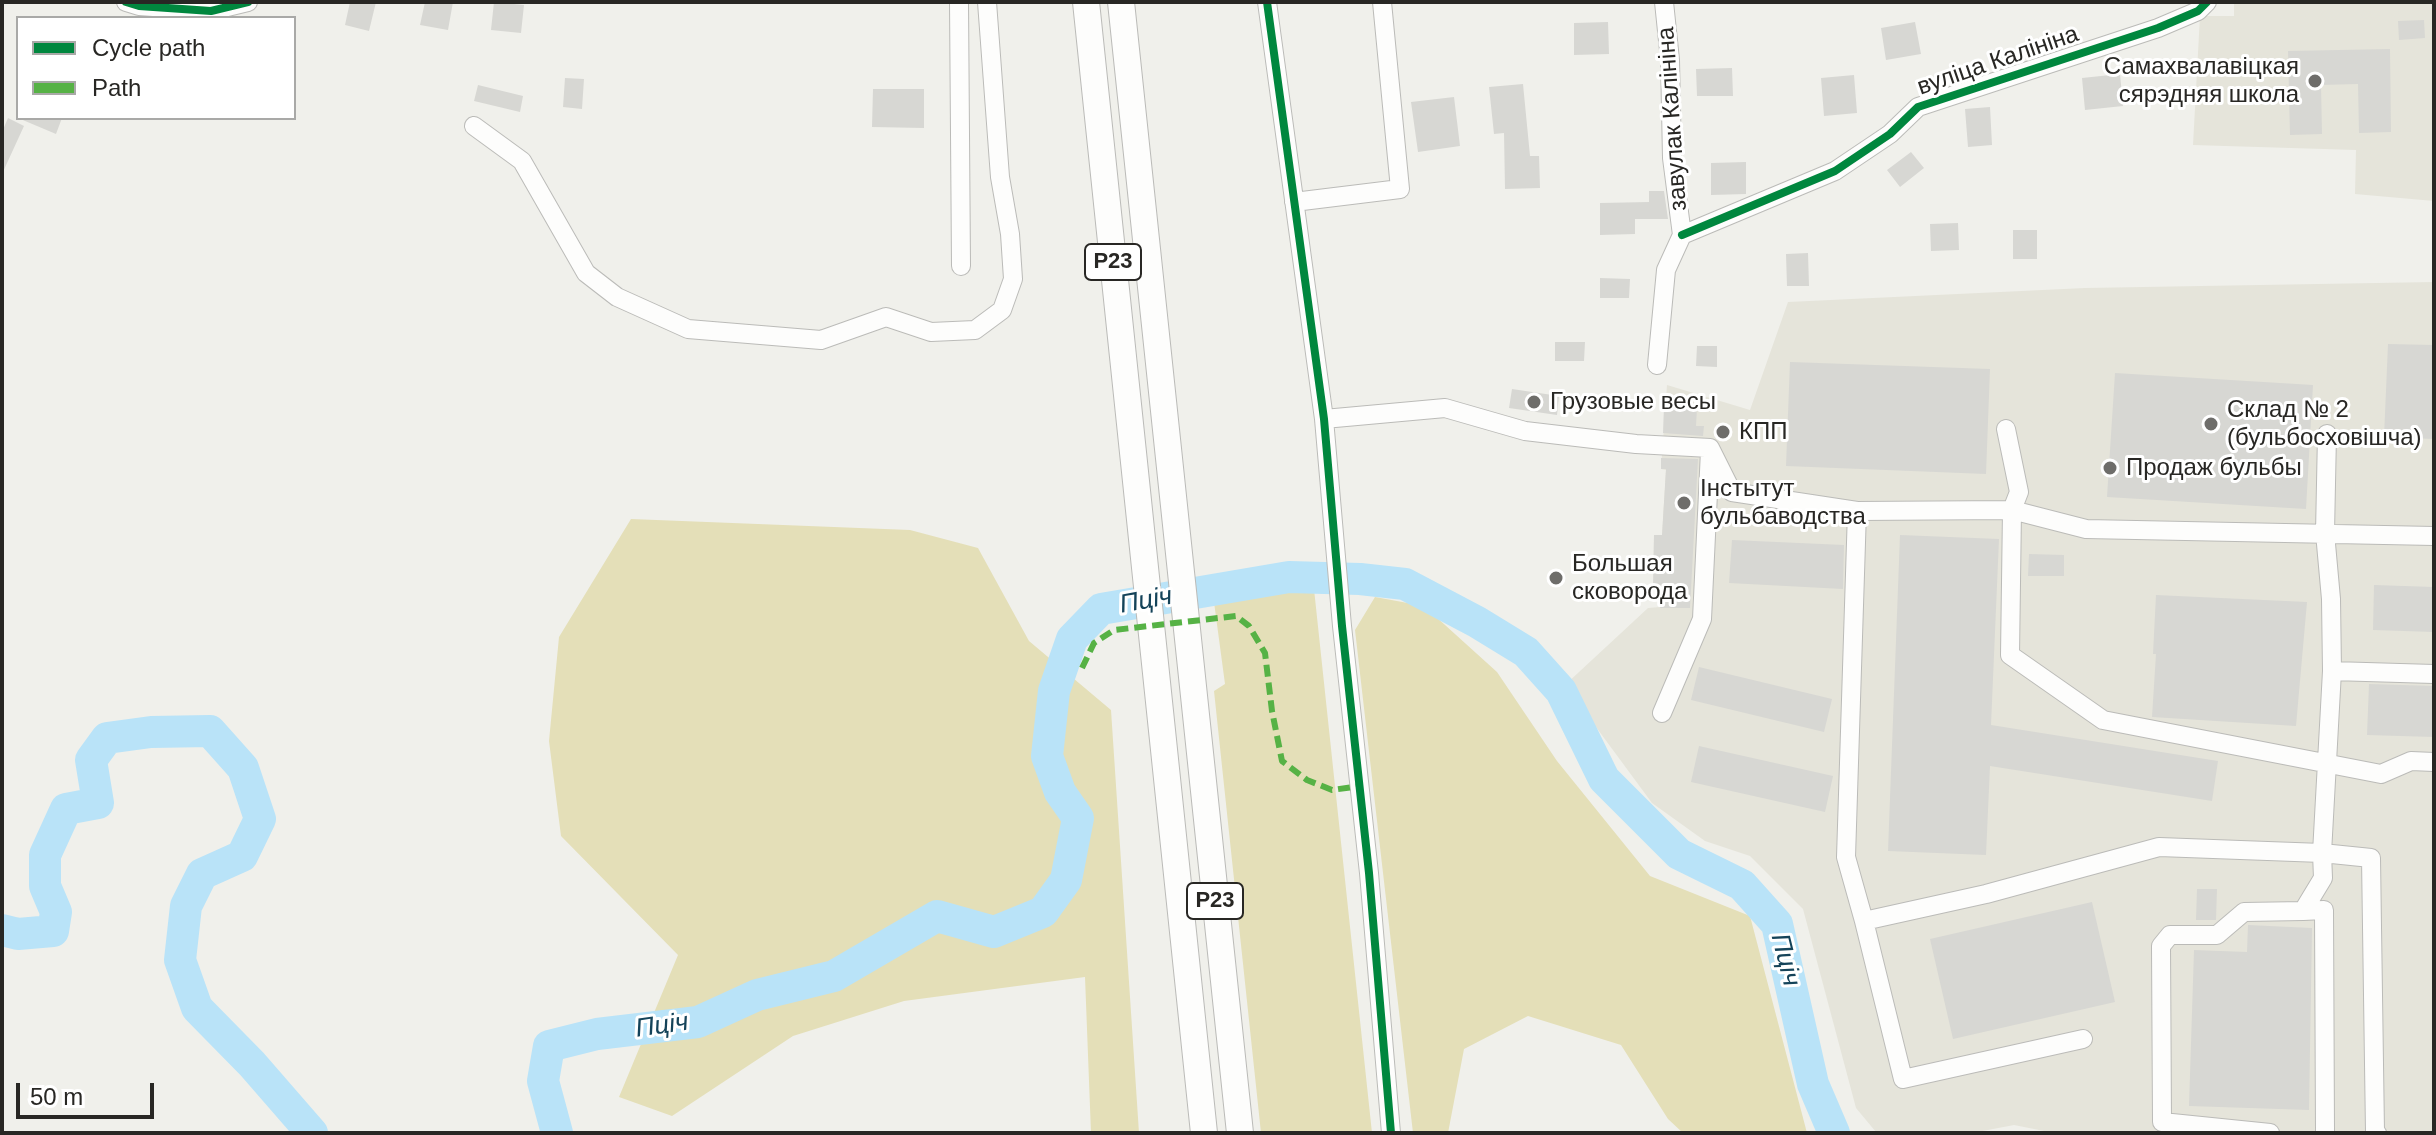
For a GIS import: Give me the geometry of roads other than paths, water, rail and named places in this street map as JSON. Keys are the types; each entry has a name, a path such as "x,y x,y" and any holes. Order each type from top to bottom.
{"highway":[{"name":"Р23","path":"1086,2 1204,1133"},
{"name":"Р23","path":"1121,2 1240,1133"}],"street":[{"path":"126,2 139,6 211,11 248,2"},
{"path":"959,2 961,266"},
{"path":"474,126 522,161 586,273 617,297 688,329 821,340 886,317 931,332 975,330 1002,310 1013,279 1010,234 1000,177 987,2"},
{"path":"1267,2 1324,419 1391,1133"},
{"path":"1294,202 1400,189 1382,2"},
{"name":"завулак Калініна","path":"1664,2 1670,60 1672,158 1682,235"},
{"name":"вуліца Калініна","path":"1682,235 1835,171 1890,134 1918,107 2158,28 2198,11 2207,2"},
{"path":"1657,365 1666,270 1682,235"},
{"path":"1324,419 1445,408 1525,431 1636,444 1710,448"},
{"path":"2006,429 2019,492 2012,510 2010,655 2103,720 2381,774 2411,761 2434,762"},
{"path":"2303,911 2323,878 2329,763 2332,671 2331,599 2325,533 2327,434"},
{"path":"1710,448 1732,492 1857,511 2012,510 2086,529 2434,536"},
{"path":"1662,713 1702,619 1710,448"},
{"path":"1857,511 1846,857 1903,1079 2083,1039"},
{"path":"2332,671 2434,674"},
{"path":"1864,921 1986,894 2159,847 2322,853 2371,858 2377,1133"},
{"path":"2270,1133 2162,1122 2161,946 2170,935 2217,935 2244,912 2324,910 2325,1133"}],"waterway":[{"name":"Пціч","path":"557,1133 543,1081 549,1046 597,1034 698,1022 757,995 834,976 937,916 994,932 1043,912 1066,880 1078,818 1060,792 1047,756 1054,691 1072,639 1101,609 1289,577 1405,584 1526,652 1561,691 1604,779 1679,854 1742,885 1777,924 1813,1084 1834,1133"},
{"name":"Пціч","path":"2,930 18,934 53,931 56,912 45,886 45,855 66,809 98,803 91,760 107,738 151,732 210,731 243,768 260,819 242,856 202,874 186,906 180,960 197,1008 252,1064 312,1133"}],"place":[{"name":"Самахвалавіцкая сярэдняя школа","path":"2315,81"},
{"name":"Грузовые весы","path":"1534,402"},
{"name":"Склад № 2 (бульбосховішча)","path":"2211,424"},
{"name":"КПП","path":"1723,432"},
{"name":"Продаж бульбы","path":"2110,468"},
{"name":"Інстытут бульбаводства","path":"1684,503"},
{"name":"Большая сковорода","path":"1556,578"}]}
